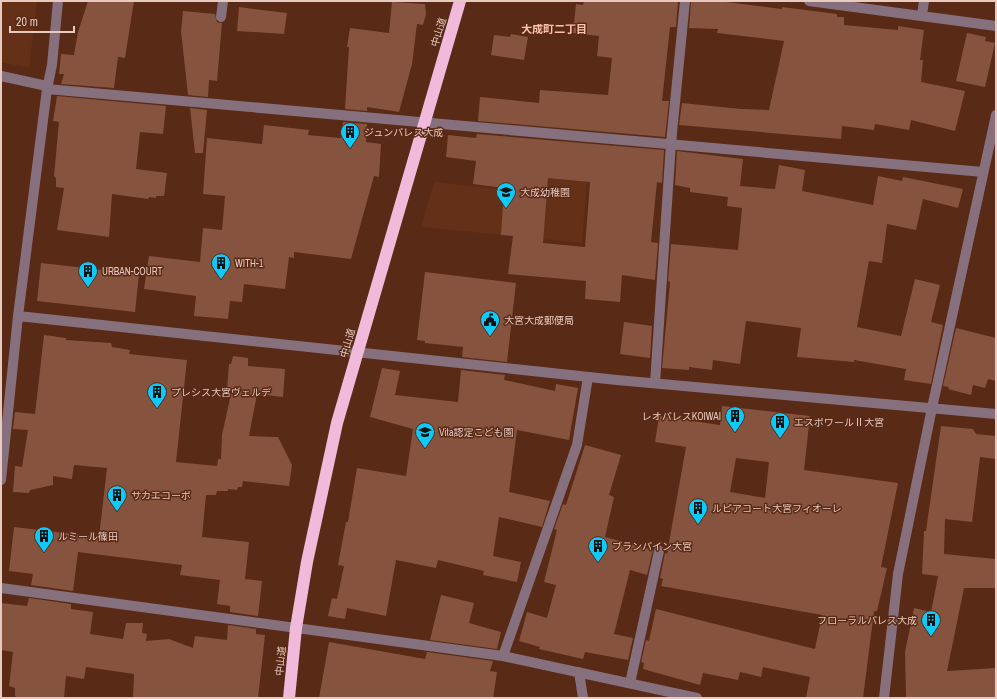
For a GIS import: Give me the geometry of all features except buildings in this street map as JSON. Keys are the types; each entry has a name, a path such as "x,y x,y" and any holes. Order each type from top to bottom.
{"highway":[{"name":"中山道","path":"289,698 296,628 319,500 337,423 356,353 460,1"}],"street":[{"path":"1,480 18,316 47,88 52,65 58,1"},
{"path":"221,17 222,1"},
{"path":"655,384 671,143 686,1"},
{"path":"809,1 996,26"},
{"path":"922,15 924,1"},
{"path":"1,76 47,88 983,172"},
{"path":"884,698 898,574 932,408 996,115"},
{"path":"18,316 655,384 996,414"},
{"path":"503,656 577,445 588,377"},
{"path":"630,684 659,551"},
{"path":"1,588 503,656 697,698"},
{"path":"579,672 583,698"}],"shaded area":[{"path":"1,1 37,1 29,68 1,62"},
{"name":"大成幼稚園","path":"590,145 582,243 421,227 434,182 505,190"}],"place":[{"name":"ジュンパレス大成","path":"350,149"},
{"name":"大成幼稚園","path":"506,209"},
{"name":"WITH-1","path":"221,280"},
{"name":"URBAN-COURT","path":"88,288"},
{"name":"大宮大成郵便局","path":"490,337"},
{"name":"プレシス大宮ヴェルデ","path":"157,409"},
{"name":"レオパレスKOIWAI","path":"735,433"},
{"name":"エスポワールⅡ大宮","path":"780,439"},
{"name":"Vita認定こども園","path":"425,449"},
{"name":"サカエコーポ","path":"117,512"},
{"name":"ルピアコート大宮フィオーレ","path":"698,525"},
{"name":"ルミール篠田","path":"44,553"},
{"name":"ブランパイン大宮","path":"598,563"},
{"name":"フローラルパレス大成","path":"931,637"}],"district":[{"name":"大成町二丁目","path":"554,29"}]}
